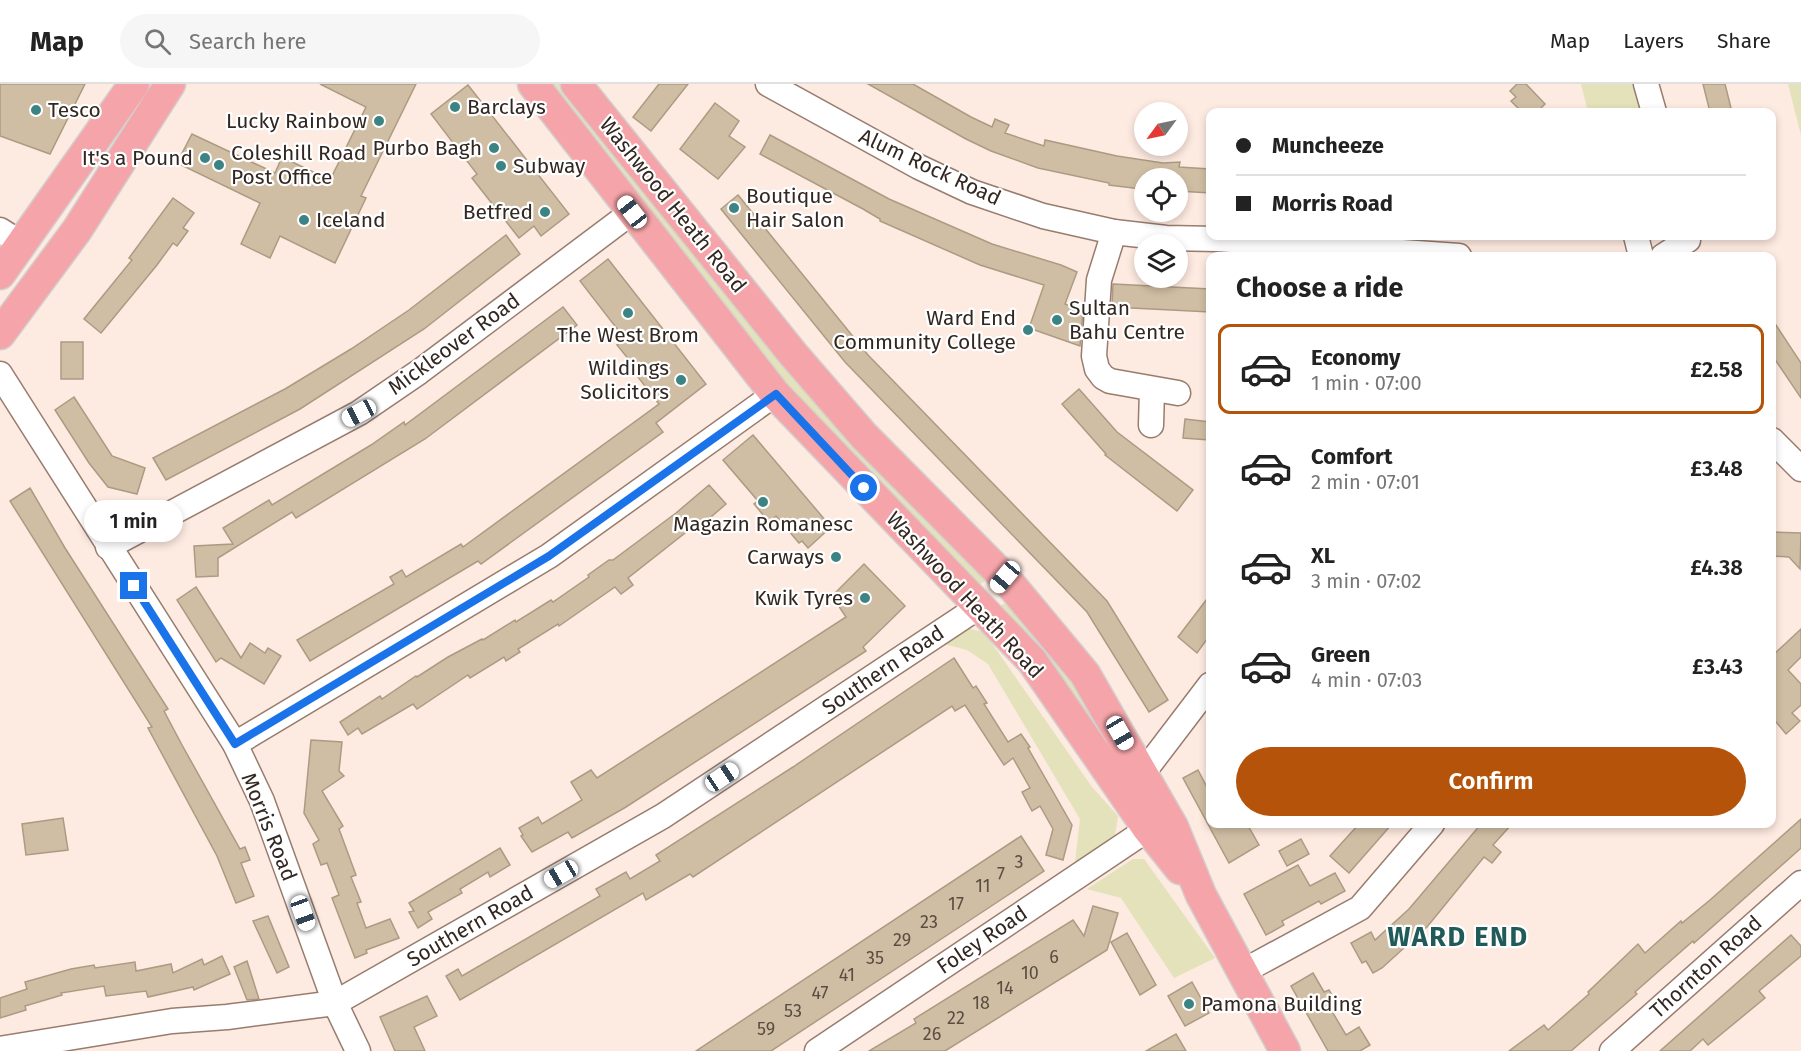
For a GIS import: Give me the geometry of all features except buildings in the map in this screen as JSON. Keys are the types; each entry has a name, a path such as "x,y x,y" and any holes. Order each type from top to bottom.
{"main road":[{"path":"0,274 11,237 134,84"},
{"path":"0,334 77,230 170,84"},
{"name":"Washwood Heath Road","path":"533,84 776,394 1032,662 1148,829 1201,895"},
{"name":"Washwood Heath Road","path":"576,84 793,354 864,436 1005,577 1085,674 1173,827 1201,895 1285,1051"},
{"path":"980,606 1005,577"}],"street":[{"name":"Alum Rock Road","path":"768,84 919,167 972,192 1043,216 1114,232 1166,238 1414,252"},
{"path":"1646,84 1653,108"},
{"name":"Mickleover Road","path":"108,547 359,413 419,372 632,212"},
{"path":"1114,232 1099,280 1094,356 1097,369 1103,377 1110,381 1178,393"},
{"path":"1672,252 1689,244"},
{"name":"Morris Road","path":"0,374 235,744 262,801 335,1003 358,1051"},
{"path":"1151,425 1152,390"},
{"path":"235,744 549,556 776,394"},
{"path":"1776,444 1801,469"},
{"name":"Southern Road","path":"0,1048 104,1042 172,1022 335,1003 663,816 980,606"},
{"path":"1143,773 1206,690"},
{"path":"1242,972 1360,908 1429,828"},
{"name":"Foley Road","path":"817,1051 1148,829"},
{"name":"Thornton Road","path":"1612,1051 1801,883"}],"green space":[{"path":"545,84 562,84 986,575 984,582 975,586 783,391"},
{"path":"1581,84 1633,84 1640,108 1587,108"},
{"path":"1788,84 1801,84 1801,135"},
{"path":"1012,602 1097,710 1147,811 999,608 1003,604"},
{"path":"970,629 984,632 1092,787 1118,816 1115,835 1075,863 1080,819 988,664 967,650 944,644"},
{"path":"1133,859 1144,859 1215,958 1174,978 1121,898 1087,889"}],"place":[{"name":"Barclays","path":"455,107"},
{"name":"Tesco","path":"36,110"},
{"name":"Lucky Rainbow","path":"379,121"},
{"name":"Purbo Bagh","path":"494,148"},
{"name":"It's a Pound","path":"205,158"},
{"name":"Coleshill Road Post Office","path":"219,165"},
{"name":"Subway","path":"501,166"},
{"name":"Boutique Hair Salon","path":"734,208"},
{"name":"Betfred","path":"545,212"},
{"name":"Iceland","path":"304,220"},
{"name":"The West Brom","path":"628,313"},
{"name":"Sultan Bahu Centre","path":"1057,320"},
{"name":"Ward End Community College","path":"1028,330"},
{"name":"Wildings Solicitors","path":"681,380"},
{"name":"Magazin Romanesc","path":"763,502"},
{"name":"Carways","path":"836,557"},
{"name":"Kwik Tyres","path":"865,598"},
{"name":"Pamona Building","path":"1189,1004"}],"district":[{"name":"WARD END","path":"1458,937"}],"route":[{"path":"134,586 235,744 549,556 776,394 864,488"}]}
